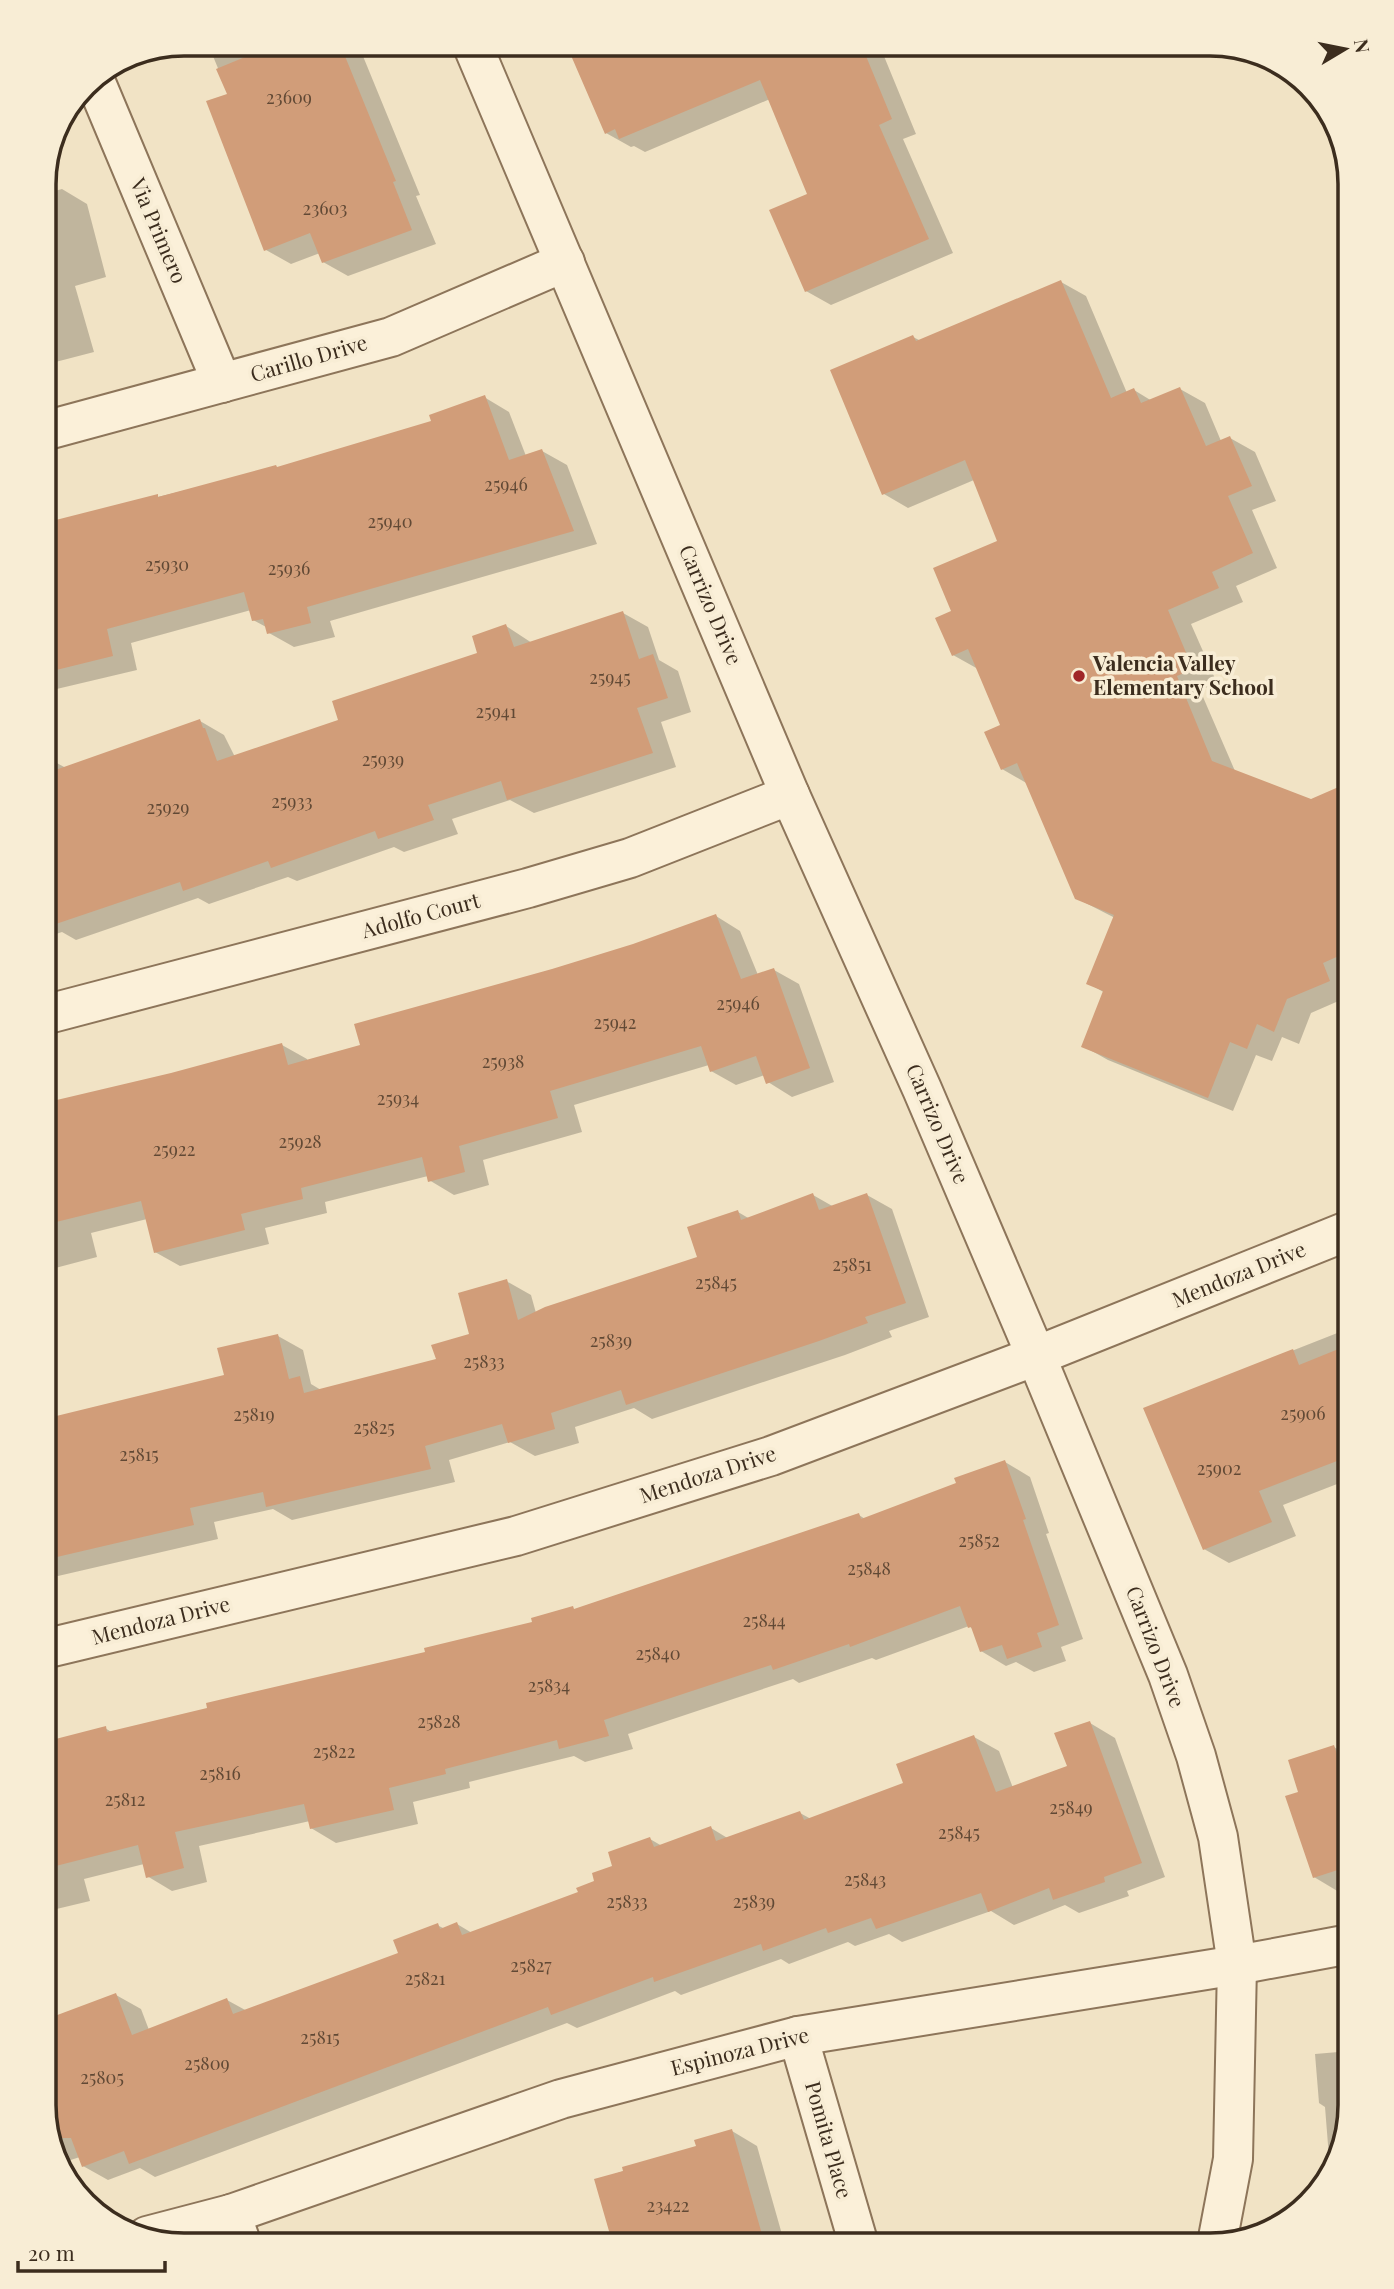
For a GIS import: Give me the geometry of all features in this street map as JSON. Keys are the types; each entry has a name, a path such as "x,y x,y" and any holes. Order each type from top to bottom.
{"street":[{"name":"Carrizo Drive","path":"477,56 790,794 922,1089 1036,1356 1168,1675 1196,1756 1218,1837 1237,1965 1233,2159 1219,2233"},
{"name":"Via Primero","path":"99,89 222,383"},
{"name":"Carillo Drive","path":"56,427 391,337 565,262"},
{"name":"Adolfo Court","path":"56,1012 528,888 617,862 790,794"},
{"name":"Mendoza Drive","path":"56,1646 516,1536 771,1456 1036,1356 1338,1235"},
{"name":"Espinoza Drive","path":"192,2233 237,2230 561,2099 798,2036 1338,1946"},
{"name":"Pomita Place","path":"798,2036 855,2233"}],"building":[{"path":"248,56 345,56 396,181 393,182 412,230 322,263 310,233 264,251 206,101 227,94 216,69"},
{"path":"571,56 866,56 892,119 879,125 929,239 805,292 769,210 807,194 760,80 619,139 615,129 605,134"},
{"path":"1061,280 1111,398 1134,388 1141,403 1180,387 1206,446 1230,436 1252,486 1228,496 1253,553 1212,572 1219,588 1168,610 1193,669 1177,676 1212,761 1311,799 1338,787 1338,956 1323,963 1330,981 1287,999 1274,1032 1257,1024 1247,1049 1230,1042 1208,1098 1081,1047 1103,991 1086,984 1114,915 1075,899 1017,763 1001,770 984,732 1000,725 968,649 952,656 935,618 951,611 933,568 997,541 965,460 882,495 830,370 913,335 916,341"},
{"path":"485,395 509,460 542,449 574,531 307,607 311,623 267,634 263,619 252,621 244,592 107,629 113,656 56,670 56,520 158,494 158,497 276,465 277,467 431,421 429,415"},
{"path":"623,611 639,659 653,654 668,698 637,708 653,753 507,800 501,781 428,805 434,820 378,839 375,831 271,868 268,861 183,891 180,882 56,924 56,770 200,719 217,761 338,720 332,701 477,653 472,636 506,624 514,647"},
{"path":"716,914 741,979 774,968 810,1068 766,1084 756,1056 710,1072 701,1046 550,1091 558,1118 459,1146 465,1172 428,1182 422,1157 301,1188 303,1199 241,1214 245,1230 154,1253 141,1201 56,1222 56,1100 282,1043 288,1065 360,1045 354,1024 633,944"},
{"path":"813,1193 819,1210 867,1193 906,1303 865,1317 868,1323 819,1341 626,1405 621,1390 551,1413 555,1429 508,1443 502,1424 425,1446 431,1469 266,1507 263,1492 190,1508 194,1525 56,1557 56,1416 224,1375 217,1348 278,1334 289,1379 300,1376 304,1393 436,1359 431,1345 469,1334 458,1293 507,1279 518,1320 545,1307 697,1257 687,1227 738,1210 741,1220"},
{"path":"1293,1349 1299,1365 1338,1349 1338,1461 1259,1491 1272,1522 1203,1550 1143,1408"},
{"path":"1005,1460 1059,1625 1037,1633 1042,1647 1007,1659 1002,1645 980,1652 960,1606 850,1647 849,1644 773,1670 771,1665 604,1720 609,1736 559,1749 557,1740 445,1769 446,1774 389,1788 394,1810 310,1829 304,1804 175,1832 184,1868 146,1878 138,1845 56,1866 56,1739 106,1726 107,1732 207,1708 206,1703 425,1652 424,1648 532,1622 531,1618 573,1606 574,1609 859,1513 861,1519 956,1483 954,1478"},
{"path":"1090,1721 1142,1863 1104,1877 1105,1882 1053,1900 1049,1888 988,1912 981,1893 876,1929 871,1918 828,1933 826,1928 763,1951 761,1944 654,1982 653,1977 551,2015 548,2007 129,2164 124,2151 82,2167 71,2138 60,2138 56,2105 56,2016 116,1993 132,2035 227,1998 233,2014 398,1953 393,1940 438,1923 440,1929 457,1922 462,1935 578,1892 576,1888 594,1881 592,1873 612,1866 608,1852 650,1837 654,1847 711,1826 716,1841 800,1811 804,1820 903,1783 896,1764 974,1735 996,1792 1067,1766 1054,1733"},
{"path":"1334,1745 1338,1757 1338,1870 1313,1878 1285,1796 1298,1792 1288,1760"},
{"path":"732,2129 762,2233 610,2233 594,2179 623,2171 622,2167 696,2146 694,2140"}],"place":[{"name":"Valencia Valley Elementary School","path":"1079,676"}]}
